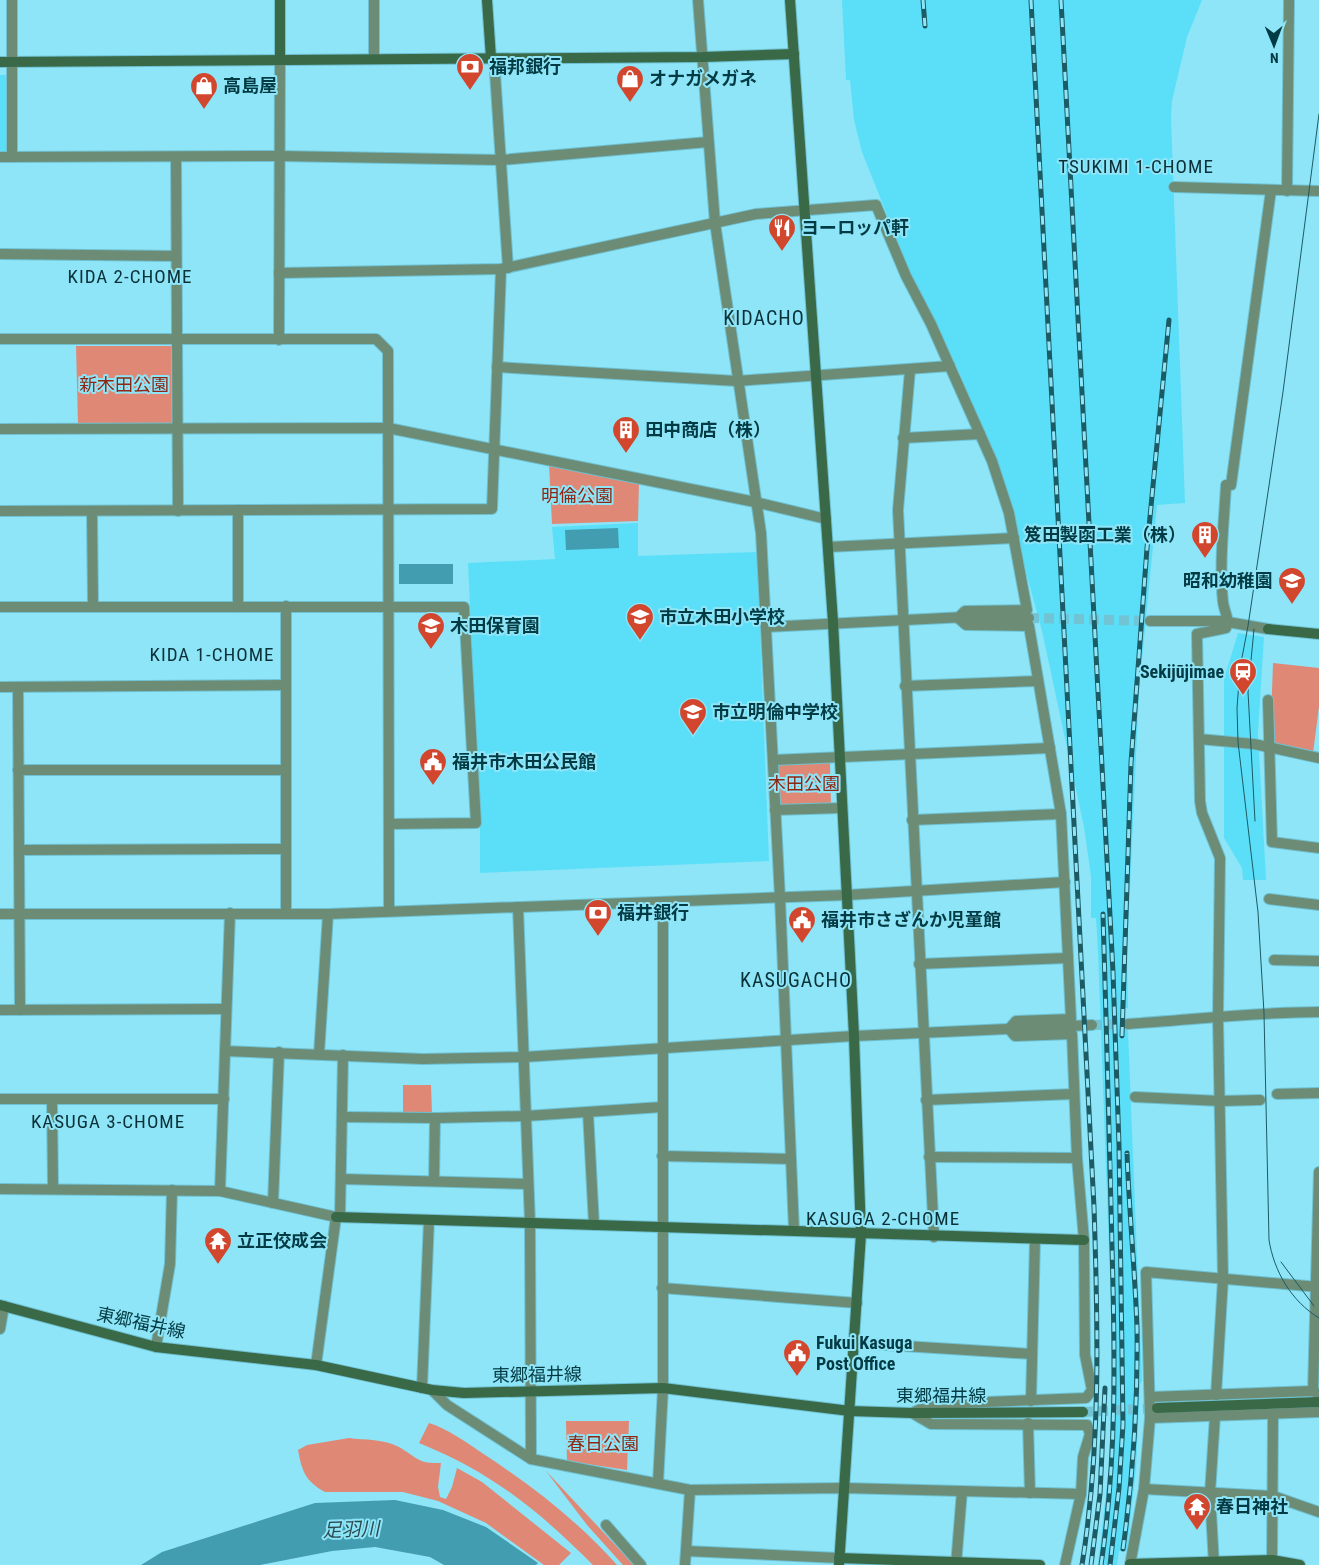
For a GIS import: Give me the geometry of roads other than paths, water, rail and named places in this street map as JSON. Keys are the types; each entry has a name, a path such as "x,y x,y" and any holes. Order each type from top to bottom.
{"street":[{"path":"12,0 12,157"},
{"path":"279,340 280,0"},
{"path":"374,0 374,59"},
{"path":"0,511 492,509 497,367 505,269 501,160 487,0"},
{"path":"698,0 715,222 737,381 761,533 780,898 794,1230"},
{"path":"790,0 833,622 862,1234 839,1561"},
{"path":"1287,191 1289,0"},
{"path":"0,62 702,57 794,54"},
{"path":"0,157 279,156 501,160 708,142"},
{"path":"176,157 178,510"},
{"path":"1174,187 1319,191"},
{"path":"1216,1395 1222,1279 1218,1018 1220,858 1202,813 1197,634 1226,628 1228,623 1223,603 1222,544 1226,485 1231,485 1270,190"},
{"path":"279,273 505,269 756,214 876,205 906,276 950,366 992,461 1009,514 1014,538 1026,610 964,611 958,618"},
{"path":"0,254 176,256"},
{"path":"0,339 376,339 388,351 389,911"},
{"path":"497,367 737,381 950,366"},
{"path":"910,370 898,510 905,686 934,1237"},
{"path":"0,429 388,428 495,448 755,502 826,519"},
{"path":"904,438 980,434"},
{"path":"238,510 238,607"},
{"path":"92,511 93,607"},
{"path":"828,547 1014,538"},
{"path":"0,607 388,605 464,607 476,823 389,824"},
{"path":"286,606 286,912"},
{"path":"958,618 966,625 1029,626 1061,814 1071,1019 1016,1022 1008,1029"},
{"path":"766,627 833,622 1029,618"},
{"path":"1150,621 1228,623 1319,634"},
{"path":"905,686 1038,681"},
{"path":"0,687 286,685"},
{"path":"18,687 20,1010"},
{"path":"1268,700 1272,842 1319,848"},
{"path":"1199,739 1254,744 1270,749 1319,758"},
{"path":"773,760 1050,748"},
{"path":"18,770 286,770"},
{"path":"775,810 842,808"},
{"path":"912,820 1061,814"},
{"path":"19,850 286,849"},
{"path":"0,914 286,912 328,914 780,898 1065,882"},
{"path":"1269,899 1319,905"},
{"path":"658,1484 663,1388 662,1107 664,902"},
{"path":"518,907 530,1223 531,1459"},
{"path":"220,1191 230,912"},
{"path":"319,1054 328,914"},
{"path":"919,964 1068,958"},
{"path":"1274,960 1319,961"},
{"path":"0,1010 226,1009"},
{"path":"1128,1024 1218,1018 1269,1012 1319,1012"},
{"path":"225,1051 422,1059 524,1057 854,1036 1092,1025"},
{"path":"912,1413 931,1404 1086,1398 1092,1390 1085,1355 1084,1240 1077,1158 1072,1034 1015,1036 1008,1029"},
{"path":"273,1203 279,1052"},
{"path":"316,1365 338,1217 343,1117 343,1055"},
{"path":"1277,1094 1319,1093"},
{"path":"926,1100 1074,1094"},
{"path":"1135,1097 1220,1101 1260,1100"},
{"path":"0,1098 224,1099"},
{"path":"52,1099 53,1189"},
{"path":"343,1117 435,1118 526,1116 662,1107"},
{"path":"588,1112 594,1225"},
{"path":"434,1181 435,1118"},
{"path":"662,1156 791,1158"},
{"path":"930,1157 1077,1158"},
{"path":"1150,1397 1316,1393 1319,1172"},
{"path":"341,1179 528,1184"},
{"path":"0,1189 220,1191 338,1217 794,1230 934,1237 1084,1240"},
{"path":"156,1347 170,1264 172,1190"},
{"path":"429,1220 427,1389 447,1405 531,1459 690,1490 844,1488 1081,1494"},
{"path":"1031,1401 1035,1239"},
{"path":"1300,1565 1272,1563 1130,1564 1144,1489 1150,1418 1146,1272 1317,1287"},
{"path":"662,1288 857,1304"},
{"path":"0,1329 2,1305"},
{"name":"東郷福井線","path":"2,1305 156,1347 316,1365 427,1389 464,1393 663,1388 850,1411 912,1413 1083,1412"},
{"path":"855,1343 1032,1354"},
{"path":"1157,1408 1319,1402"},
{"path":"1150,1418 1319,1412"},
{"path":"912,1413 931,1424 1084,1424 1089,1427 1090,1434 1084,1457 1081,1494 1065,1565"},
{"path":"1272,1563 1273,1414"},
{"path":"1214,1563 1210,1493 1215,1416"},
{"path":"1028,1424 1030,1493"},
{"path":"1144,1489 1273,1496 1319,1512"},
{"path":"685,1565 690,1490"},
{"path":"956,1564 962,1491"},
{"path":"606,1525 641,1565"},
{"path":"686,1550 839,1561 1040,1565"}],"water":[{"path":"618,528 619,548 566,550 565,530"},
{"path":"399,564 453,564 453,584 399,584"},
{"name":"足羽川","path":"395,1500 443,1510 486,1527 538,1563 536,1565 444,1565 430,1557 375,1547 332,1551 260,1565 141,1565 162,1552 315,1503"}],"tunnel":[{"path":"1029,618 1150,621"},
{"path":"1092,1025 1128,1024"},
{"path":"1083,1412 1157,1408"}],"tram line":[{"path":"1319,114 1283,392 1240,668 1237,708 1238,742 1258,912 1264,1013 1269,1240 1271,1252 1285,1284 1300,1303 1319,1318"},
{"path":"1254,629 1248,692 1255,821"},
{"path":"1281,1262 1314,1306"}],"railway":[{"path":"923,0 925,26"},
{"path":"1031,0 1094,1207 1097,1386 1092,1476 1082,1565"},
{"path":"1061,0 1113,972 1119,1145 1123,1424 1119,1488 1110,1565"},
{"path":"1122,1036 1131,763 1147,548 1169,320"},
{"path":"1101,1565 1110,1486 1114,1406 1113,1287 1103,914"},
{"path":"1123,1549 1130,1494 1137,1383 1137,1328 1127,1153"},
{"path":"1091,1565 1100,1494 1105,1388"}],"place":[{"name":"福邦銀行","path":"470,91"},
{"name":"オナガメガネ","path":"630,103"},
{"name":"高島屋","path":"204,110"},
{"name":"ヨーロッパ軒","path":"782,252"},
{"name":"田中商店（株）","path":"626,454"},
{"name":"笈田製函工業（株）","path":"1205,559"},
{"name":"昭和幼稚園","path":"1292,605"},
{"name":"市立木田小学校","path":"640,641"},
{"name":"木田保育園","path":"431,650"},
{"name":"Sekijūjimae","path":"1243,696"},
{"name":"市立明倫中学校","path":"693,736"},
{"name":"福井市木田公民館","path":"433,786"},
{"name":"福井銀行","path":"598,937"},
{"name":"福井市さざんか児童館","path":"802,944"},
{"name":"立正佼成会","path":"218,1265"},
{"name":"Fukui Kasuga Post Office","path":"797,1377"},
{"name":"春日神社","path":"1197,1531"}],"district":[{"name":"TSUKIMI 1-CHOME","path":"1136,166"},
{"name":"KIDA 2-CHOME","path":"130,276"},
{"name":"KIDACHO","path":"764,318"},
{"name":"KIDA 1-CHOME","path":"212,654"},
{"name":"KASUGACHO","path":"796,980"},
{"name":"KASUGA 3-CHOME","path":"108,1121"},
{"name":"KASUGA 2-CHOME","path":"883,1218"}],"park label":[{"name":"新木田公園","path":"124,385"},
{"name":"明倫公園","path":"577,496"},
{"name":"木田公園","path":"804,784"},
{"name":"春日公園","path":"603,1444"}]}
